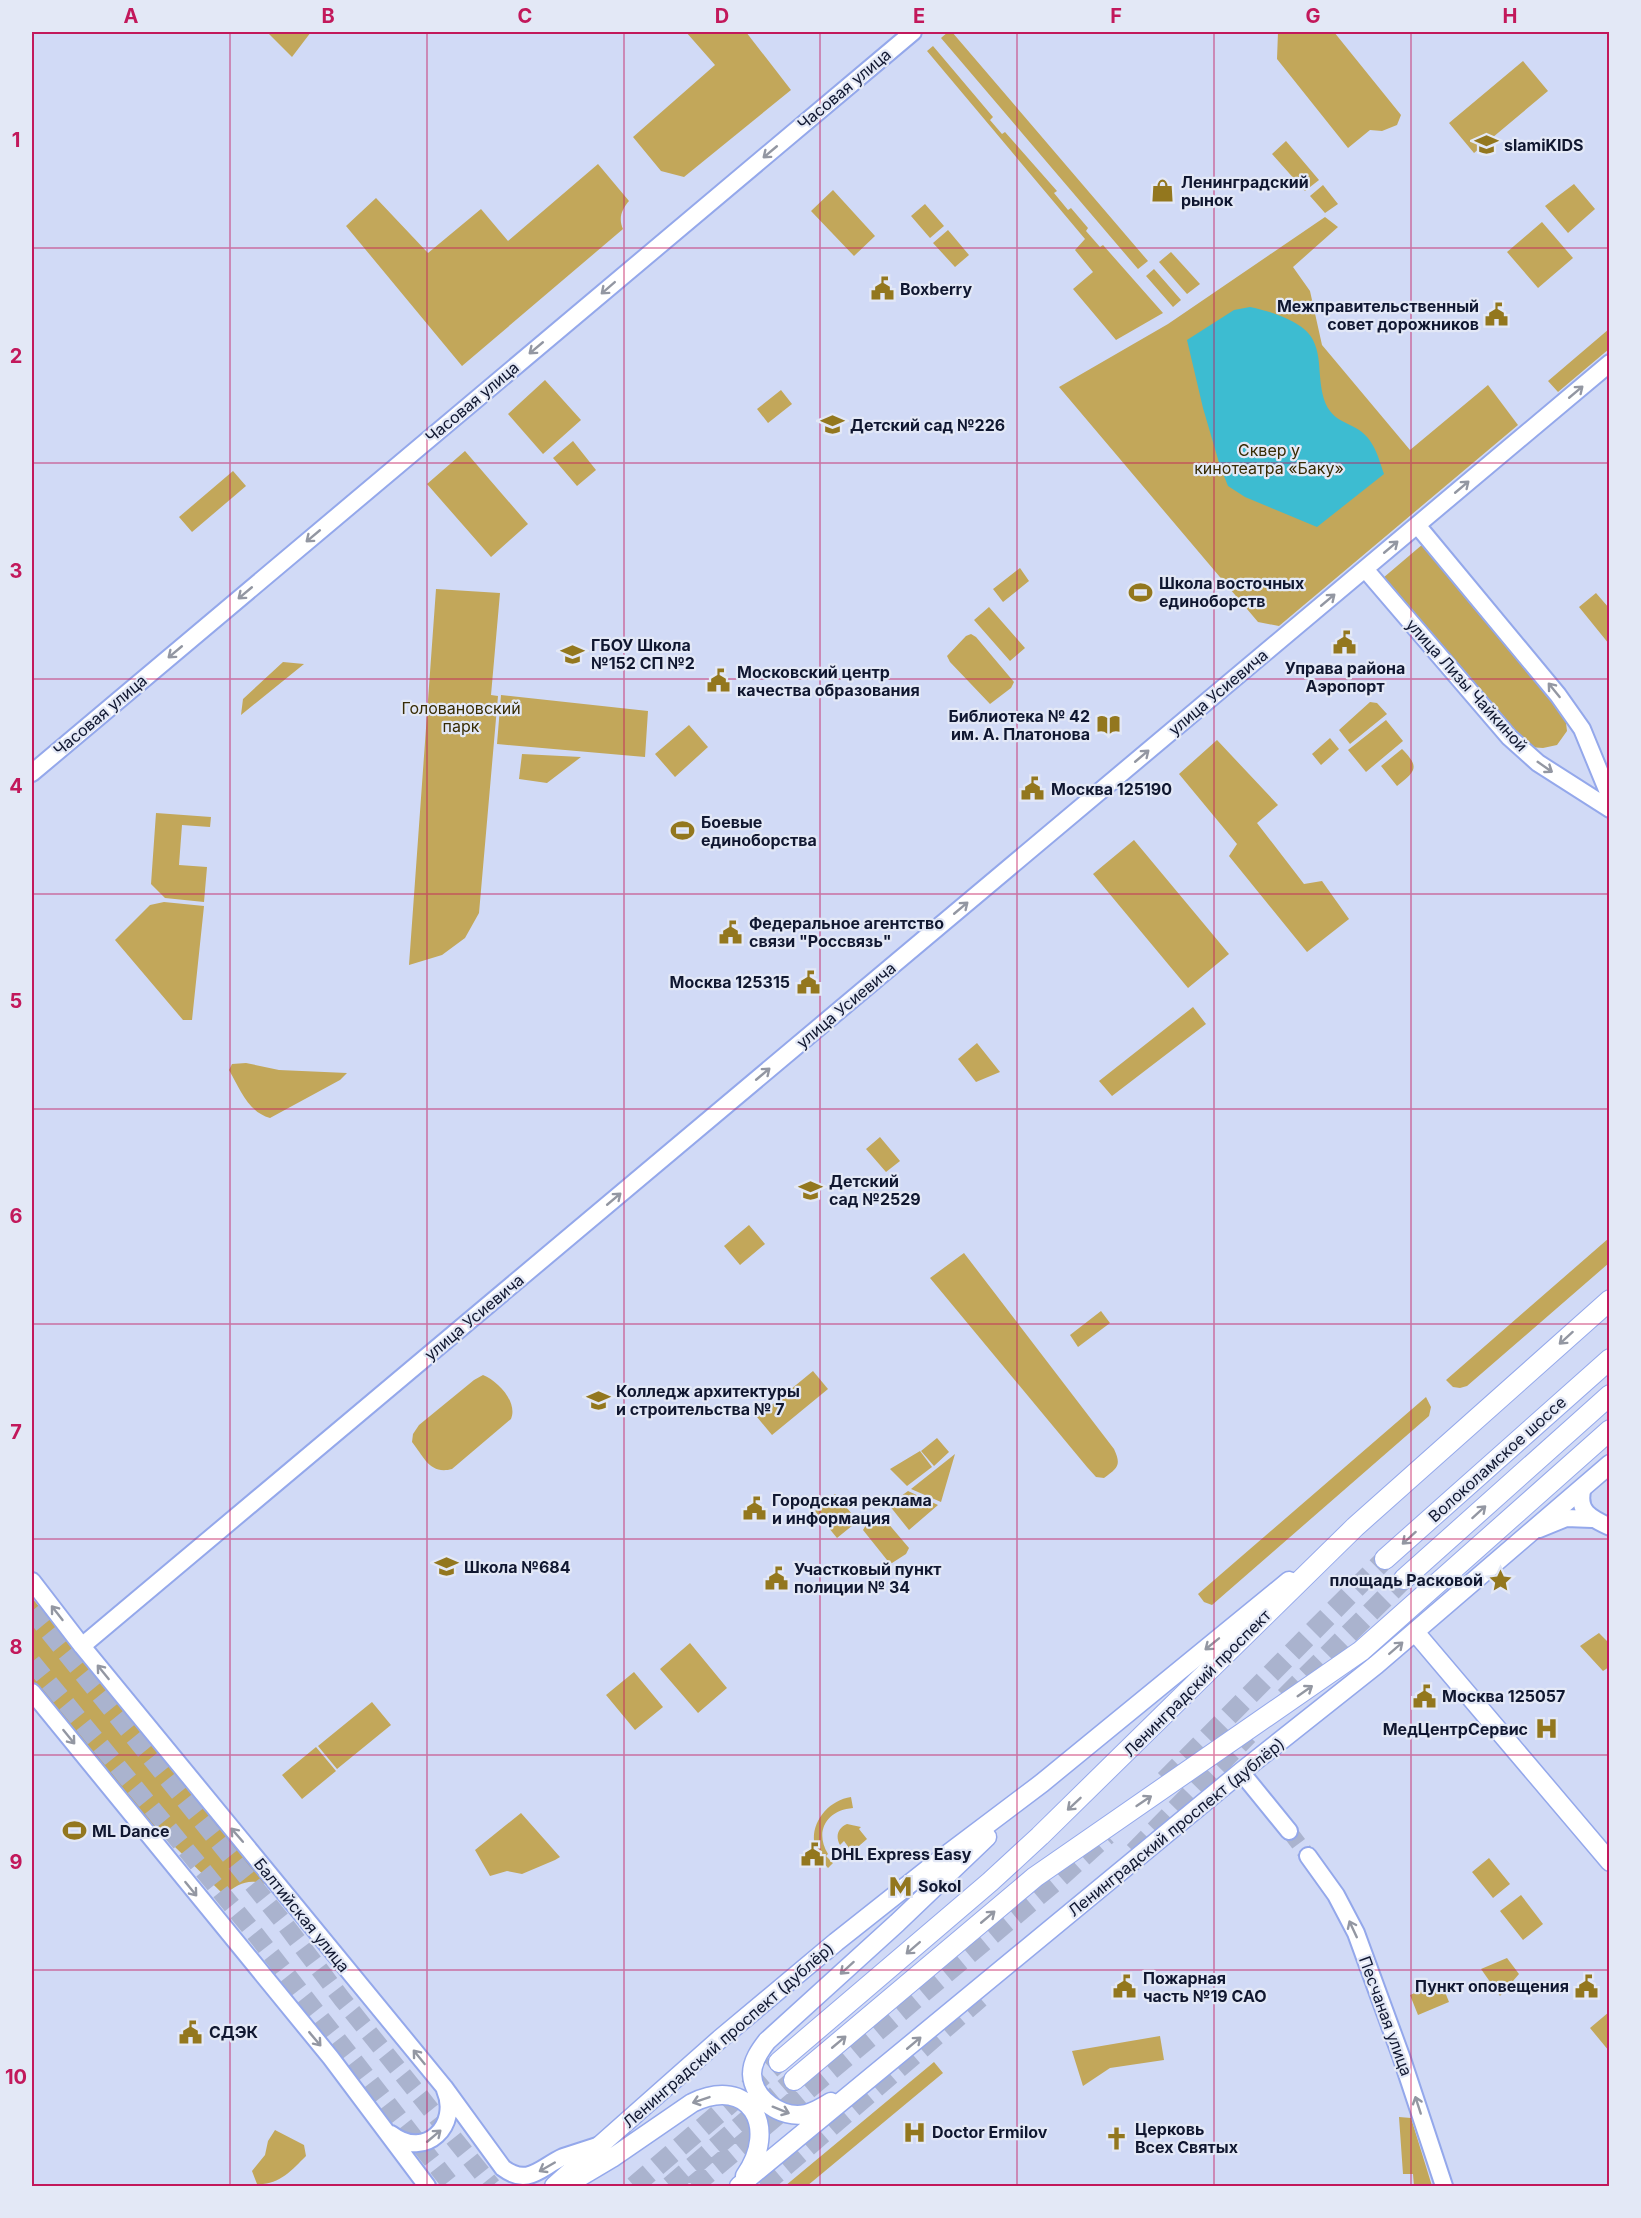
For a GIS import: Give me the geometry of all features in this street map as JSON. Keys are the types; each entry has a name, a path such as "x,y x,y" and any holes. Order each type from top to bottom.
{"main road":[{"name":"Ленинградский проспект","path":"779,2062 990,1882 1048,1829 1355,1527 1610,1300"},
{"name":"Волоколамское шоссе","path":"1386,1559 1610,1359"},
{"name":"Волоколамское шоссе","path":"1404,1579 1610,1395"},
{"path":"794,2080 1035,1877 1361,1651 1610,1430"},
{"name":"Ленинградский проспект (дублёр)","path":"737,2187 1241,1772 1415,1632 1610,1464"},
{"name":"Ленинградский проспект (дублёр)","path":"554,2187 720,2040 866,1917 1042,1784 1355,1527"},
{"path":"1415,1632 1610,1862"},
{"path":"869,2080 804,2115 779,2111 761,2098 752,2074 754,2062 767,2040 897,1923 1042,1784"},
{"path":"566,2187 692,2103 704,2097 721,2095 737,2098 747,2104 755,2114 759,2125 761,2139 758,2153 753,2165 737,2187"}],"street":[{"name":"Часовая улица","path":"32,773 913,32"},
{"name":"улица Усиевича","path":"82,1646 1610,363"},
{"path":"1417,525 1558,695 1582,729 1610,797"},
{"name":"улица Лизы Чайкиной","path":"1365,569 1509,737 1538,763 1610,808"},
{"path":"1583,1487 1582,1504 1587,1514 1592,1519 1610,1527"},
{"path":"1526,1536 1549,1523 1566,1518 1592,1519"},
{"name":"Балтийская улица","path":"32,1581 82,1646 444,2087 503,2168 516,2176 530,2175 562,2158 601,2145"},
{"path":"32,1692 331,2058 427,2187"},
{"path":"1241,1772 1289,1831"},
{"name":"Песчаная улица","path":"1308,1856 1336,1895 1356,1933 1401,2056 1444,2187"},
{"path":"385,2130 398,2139 414,2144 423,2144 433,2138 441,2130 449,2108 444,2087"}],"green space":[{"path":"267,32 311,32 292,57"},
{"path":"686,32 746,32 791,90 684,177 661,171 633,137 715,65"},
{"path":"948,32 952,32 1148,261 1138,269 941,38"},
{"path":"1278,32 1334,32 1401,115 1397,125 1382,131 1370,130 1348,148 1277,59"},
{"path":"933,46 993,117 990,120 1002,134 1005,132 1057,191 1054,193 1068,210 1071,208 1088,228 1086,231 1100,247 1103,245 1163,313 1116,340 1073,289 1093,272 1075,250 1085,239 927,51"},
{"path":"1523,61 1548,91 1474,153 1449,123"},
{"path":"1286,141 1319,180 1305,191 1272,154"},
{"path":"598,164 629,201 622,214 623,229 462,366 346,226 376,198 428,253 481,209 508,241"},
{"path":"1574,184 1595,209 1568,233 1545,206"},
{"path":"1323,185 1338,204 1325,213 1310,196"},
{"path":"833,190 875,236 854,256 811,211"},
{"path":"925,204 944,226 930,238 911,216"},
{"name":"Сквер у кинотеатра «Баку»","path":"1325,217 1338,227 1293,267 1310,291 1322,345 1410,450 1488,385 1518,425 1279,626 1258,622 1059,387 1168,324"},
{"path":"1542,222 1573,258 1538,288 1507,252"},
{"path":"948,230 969,255 955,267 933,243"},
{"path":"1171,252 1200,284 1187,294 1159,262"},
{"path":"1154,269 1181,300 1173,307 1146,276"},
{"path":"1609,329 1609,349 1558,392 1548,381"},
{"path":"545,380 581,420 543,454 508,414"},
{"path":"781,390 792,404 768,423 757,409"},
{"path":"573,441 596,470 577,486 553,458"},
{"path":"465,451 528,524 491,557 427,484"},
{"path":"233,471 246,486 192,532 179,517"},
{"path":"1423,544 1565,715 1567,731 1557,745 1543,748 1529,747 1383,578"},
{"path":"1020,568 1029,581 1003,602 993,589"},
{"name":"Головановский парк","path":"436,589 500,593 491,695 498,696 479,913 465,938 442,955 409,965"},
{"path":"1596,593 1609,608 1609,644 1579,607"},
{"path":"989,607 1025,648 1010,661 974,620"},
{"path":"971,634 1014,682 1011,688 990,704 947,656 966,636"},
{"path":"283,662 304,664 241,715 243,699"},
{"path":"501,695 648,711 645,757 497,744"},
{"path":"1370,702 1377,703 1387,714 1350,744 1339,730"},
{"path":"1386,720 1403,741 1366,772 1348,750"},
{"path":"689,725 708,747 675,777 655,754"},
{"path":"1330,738 1339,749 1321,765 1312,754"},
{"path":"1217,740 1278,805 1257,823 1304,884 1322,881 1349,919 1307,952 1229,856 1237,844 1179,774"},
{"path":"1402,749 1411,760 1413,769 1397,786 1381,766"},
{"path":"522,754 581,757 547,783 519,779"},
{"path":"156,813 211,817 210,827 182,825 179,865 207,867 204,902 165,898 151,884"},
{"path":"1134,840 1229,954 1188,988 1093,874"},
{"path":"164,902 204,906 192,1020 183,1020 115,940 150,905"},
{"path":"1193,1007 1206,1024 1112,1096 1099,1081"},
{"path":"977,1043 1000,1072 976,1082 958,1059"},
{"path":"246,1063 279,1070 347,1073 340,1080 270,1118 262,1115 250,1105 229,1070 232,1064"},
{"path":"880,1137 900,1161 886,1172 866,1149"},
{"path":"749,1225 765,1244 740,1265 724,1246"},
{"path":"1609,1238 1609,1263 1467,1386 1453,1387 1446,1380"},
{"path":"964,1253 1114,1449 1118,1459 1117,1466 1104,1478 1096,1477 1087,1467 930,1278"},
{"path":"1101,1311 1110,1323 1078,1347 1070,1335"},
{"path":"813,1371 828,1389 772,1435 757,1417"},
{"path":"483,1375 495,1382 509,1399 512,1406 511,1419 452,1469 444,1470 433,1467 412,1442 413,1434 419,1425"},
{"path":"1426,1397 1431,1407 1429,1416 1212,1605 1204,1602 1198,1594"},
{"path":"937,1438 949,1452 934,1466 921,1451"},
{"path":"920,1451 932,1467 907,1486 890,1469"},
{"path":"955,1454 941,1502 911,1489"},
{"path":"908,1491 938,1505 909,1530 889,1505"},
{"path":"835,1494 858,1521 837,1538 815,1511"},
{"path":"881,1515 909,1548 906,1554 892,1563 863,1530 866,1525"},
{"path":"32,1598 268,1885 255,1882 244,1883 224,1895 125,1798 32,1681"},
{"path":"1599,1633 1609,1643 1609,1667 1603,1671 1580,1646"},
{"path":"690,1643 727,1688 698,1713 660,1669"},
{"path":"634,1672 663,1707 635,1730 606,1695"},
{"path":"372,1702 391,1725 337,1769 318,1746"},
{"path":"316,1747 336,1771 302,1799 282,1775"},
{"path":"851,1797 853,1808 836,1813 825,1823 822,1837 828,1854 826,1856 833,1863 828,1868 815,1847 815,1828 819,1819 832,1804"},
{"path":"521,1813 560,1857 522,1874 507,1871 490,1876 475,1850"},
{"path":"847,1824 861,1827 859,1829 867,1839 852,1852 844,1841 840,1845 838,1838 840,1830"},
{"path":"1489,1858 1510,1884 1493,1898 1472,1872"},
{"path":"1521,1895 1543,1924 1523,1940 1500,1911"},
{"path":"1507,1958 1519,1974 1500,1996 1481,1969"},
{"path":"1441,1982 1449,2002 1418,2015 1410,1995"},
{"path":"1609,2012 1609,2051 1590,2028"},
{"path":"1160,2036 1164,2060 1110,2068 1083,2086 1072,2051"},
{"path":"934,2062 943,2073 807,2186 785,2186"},
{"path":"1399,2117 1411,2118 1432,2186 1414,2186 1413,2174 1403,2174"},
{"path":"275,2130 304,2145 306,2156 278,2180 257,2184 252,2171 265,2155 268,2141"}],"water":[{"path":"1250,307 1294,322 1308,333 1316,349 1322,390 1328,407 1340,420 1359,430 1370,440 1384,474 1317,527 1245,497 1228,486 1220,466 1187,340 1234,310"}],"tunnel":[{"path":"1165,1780 1385,1559"},
{"path":"1285,1697 1404,1579"},
{"path":"32,1611 284,1923 492,2186"},
{"path":"32,1662 256,1935 452,2186"},
{"path":"1134,1852 1248,1735"},
{"path":"1289,1831 1308,1856"},
{"path":"693,2186 1057,1880 1107,1835"},
{"path":"762,2186 980,1998"},
{"path":"634,2186 779,2062"},
{"path":"670,2186 794,2080"}],"place":[{"name":"slamiKIDS","path":"1486,145"},
{"name":"Ленинградский рынок","path":"1163,191"},
{"name":"Boxberry","path":"882,289"},
{"name":"Межправительственный совет дорожников","path":"1497,315"},
{"name":"Детский сад №226","path":"832,425"},
{"name":"Школа восточных единоборств","path":"1141,592"},
{"name":"Управа района Аэропорт","path":"1345,643"},
{"name":"ГБОУ Школа №152 СП №2","path":"573,654"},
{"name":"Московский центр качества образования","path":"719,681"},
{"name":"Библиотека № 42 им. А. Платонова","path":"1108,725"},
{"name":"Москва 125190","path":"1033,789"},
{"name":"Боевые единоборства","path":"683,831"},
{"name":"Федеральное агентство связи \"Россвязь\"","path":"731,932"},
{"name":"Москва 125315","path":"808,982"},
{"name":"Детский сад №2529","path":"811,1190"},
{"name":"Колледж архитектуры и строительства № 7","path":"598,1400"},
{"name":"Городская реклама и информация","path":"754,1509"},
{"name":"Школа №684","path":"446,1567"},
{"name":"Участковый пункт полиции № 34","path":"776,1578"},
{"name":"площадь Расковой","path":"1501,1580"},
{"name":"Москва 125057","path":"1424,1696"},
{"name":"МедЦентрСервис","path":"1546,1729"},
{"name":"ML Dance","path":"74,1831"},
{"name":"DHL Express Easy","path":"813,1854"},
{"name":"Sokol","path":"900,1886"},
{"name":"Пункт оповещения","path":"1587,1986"},
{"name":"Пожарная часть №19 САО","path":"1125,1987"},
{"name":"СДЭК","path":"191,2032"},
{"name":"Doctor Ermilov","path":"914,2132"},
{"name":"Церковь Всех Святых","path":"1117,2138"}]}
